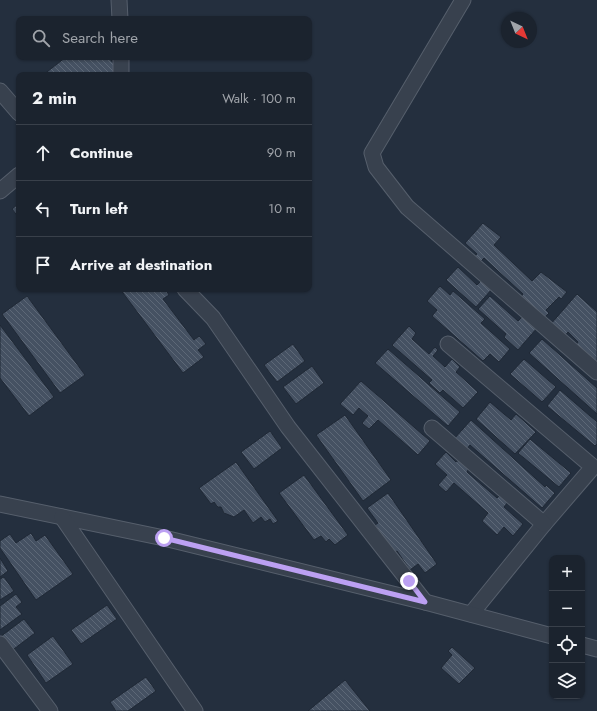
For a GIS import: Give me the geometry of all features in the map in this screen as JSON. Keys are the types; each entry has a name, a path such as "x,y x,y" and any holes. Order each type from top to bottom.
{"street":[{"path":"119,0 120,16"},
{"path":"463,0 372,153 376,167 407,207 597,372"},
{"path":"121,60 122,72"},
{"path":"0,91 16,110"},
{"path":"0,192 16,178"},
{"path":"187,292 213,318 288,427 425,602"},
{"path":"448,344 595,464 471,614"},
{"path":"432,428 544,524"},
{"path":"0,504 164,538 425,602 549,635"},
{"path":"62,517 195,711"},
{"path":"0,644 50,711"},
{"path":"585,646 597,649"}],"building":[{"path":"62,60 111,60 121,72 47,72"},
{"path":"16,206 16,214 12,209"},
{"path":"483,223 501,237 494,245 532,281 541,272 567,292 561,299 559,297 546,310 549,313 543,319 520,298 523,294 484,258 479,263 473,257 477,254 465,243"},
{"path":"458,267 477,285 482,280 492,289 476,307 446,280"},
{"path":"440,286 450,295 453,291 485,319 481,323 510,349 499,362 490,354 483,361 432,316 437,310 427,301"},
{"path":"122,292 167,292 169,295 163,299 194,340 199,336 206,344 198,350 204,357 183,373"},
{"path":"577,294 597,312 597,364 576,345 578,342 568,332 564,337 550,325"},
{"path":"27,296 85,375 60,393 2,314"},
{"path":"490,296 518,321 523,316 537,328 518,350 504,337 506,334 478,309"},
{"path":"0,325 54,397 29,416 0,378"},
{"path":"409,326 416,333 412,339 429,354 435,347 438,350 433,356 445,367 452,359 460,367 456,372 478,392 463,408 443,390 440,393 429,383 432,380 392,345"},
{"path":"542,339 597,388 597,414 529,353"},
{"path":"293,344 305,361 277,382 264,365"},
{"path":"388,349 460,412 448,426 375,363"},
{"path":"524,359 556,387 542,402 510,374"},
{"path":"312,366 324,383 296,404 283,387"},
{"path":"361,381 430,441 418,455 378,420 369,429 362,423 368,416 359,408 353,415 340,404"},
{"path":"560,390 597,422 597,444 595,446 547,406"},
{"path":"490,402 511,420 516,414 536,432 515,454 476,419"},
{"path":"345,415 391,480 363,501 316,435"},
{"path":"471,420 545,487 546,485 555,493 542,508 470,445 466,450 454,439"},
{"path":"270,431 282,448 254,469 241,452"},
{"path":"530,439 571,473 559,487 518,453"},
{"path":"446,452 456,462 459,460 469,468 467,472 497,498 500,495 508,502 504,507 523,524 513,536 504,527 497,535 482,521 488,513 454,483 446,492 438,485 447,475 435,464"},
{"path":"236,462 278,521 273,524 270,519 265,522 261,517 253,523 244,510 234,517 224,513 221,507 218,507 214,502 211,504 199,488"},
{"path":"304,475 348,535 335,545 329,539 326,542 321,536 314,540 279,493"},
{"path":"388,493 437,564 425,573 418,564 410,570 397,551 394,553 375,525 378,523 367,508"},
{"path":"31,533 36,541 45,535 73,574 36,600 0,548 0,541 10,534 16,543"},
{"path":"0,558 8,571 0,577"},
{"path":"4,577 14,591 0,600 0,579"},
{"path":"16,594 22,602 16,607 22,614 0,630 0,606"},
{"path":"107,605 117,619 81,644 71,630"},
{"path":"24,619 35,633 10,652 0,637"},
{"path":"53,636 73,664 46,683 27,655"},
{"path":"452,647 475,668 459,684 441,668 452,655 448,651"},
{"path":"146,677 156,691 128,711 116,711 110,702"},
{"path":"345,680 370,711 308,711"}],"route":[{"path":"164,538 425,602 409,581"}]}
